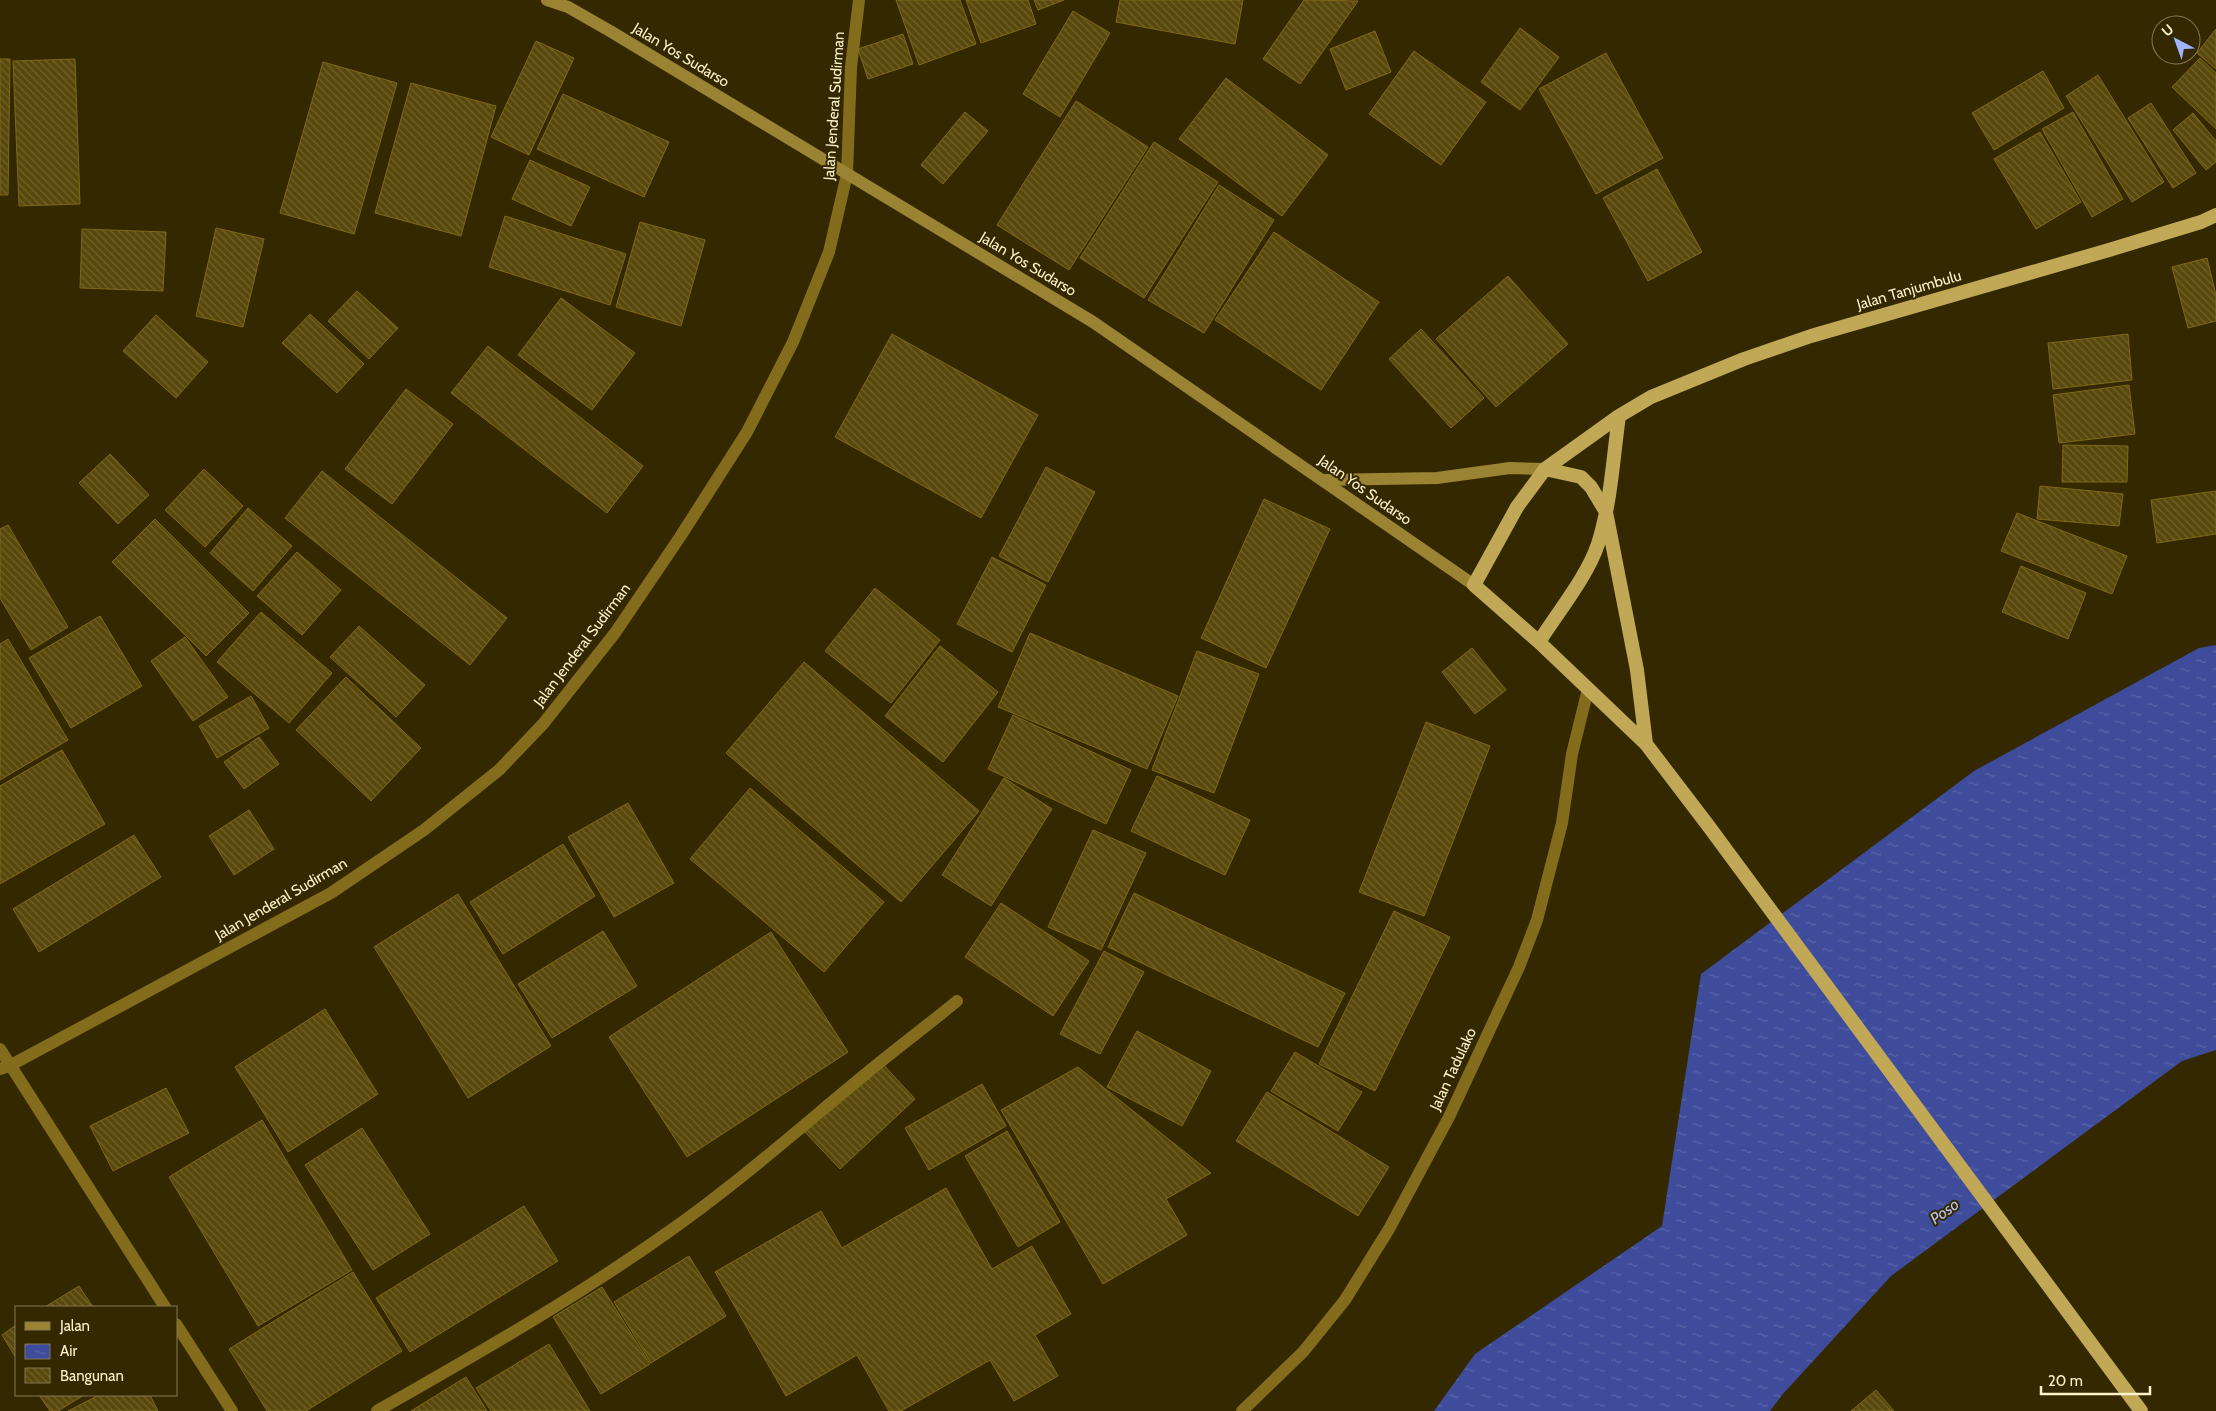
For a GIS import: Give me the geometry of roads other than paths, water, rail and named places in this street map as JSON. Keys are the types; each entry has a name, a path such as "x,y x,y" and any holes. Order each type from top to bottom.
{"highway":[{"name":"Jalan Tanjumbulu","path":"1544,468 1619,416 1652,397 1692,379 1811,336 2109,250 2201,222 2216,215"},
{"path":"1539,642 1589,562 1597,545 1606,512 1619,416"},
{"path":"1646,744 1637,670 1606,512 1591,487 1581,477 1572,473 1544,468 1517,507 1474,585 1539,642 1646,744 1708,824 2141,1411"}],"main road":[{"name":"Jalan Yos Sudarso","path":"547,0 568,7 610,31 1093,322 1474,585"},
{"path":"1322,480 1437,478 1510,468 1544,468"}],"street":[{"name":"Jalan Jenderal Sudirman","path":"5,1067 331,893 424,830 498,770 543,724 615,633 747,432 793,342 829,252 847,174 851,67 859,0"},
{"name":"Jalan Tadulako","path":"1242,1411 1304,1352 1346,1300 1389,1229 1449,1117 1519,967 1537,920 1562,823 1572,754 1588,689"},
{"path":"377,1411 499,1342 598,1280 666,1234 787,1140 957,1001"},
{"path":"0,1049 5,1067 164,1306"},
{"path":"178,1327 232,1411"}],"water":[{"name":"Poso","path":"2216,645 2216,1050 2182,1061 1891,1276 1782,1395 1770,1411 1434,1411 1475,1354 1662,1226 1701,974 1974,771 2199,648"}]}
